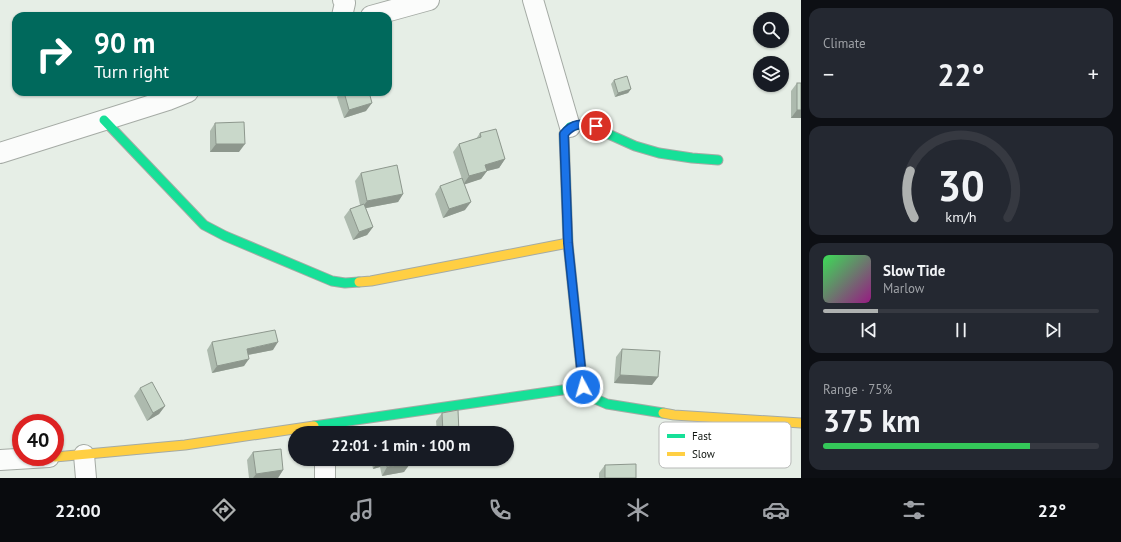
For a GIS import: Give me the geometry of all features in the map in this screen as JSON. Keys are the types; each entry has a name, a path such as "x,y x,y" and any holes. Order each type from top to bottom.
{"street":[{"path":"343,0 345,3 343,12"},
{"path":"386,12 429,0"},
{"path":"533,0 570,127"},
{"path":"0,153 176,96"},
{"path":"104,120 204,225 225,236 332,280 345,283 371,281 568,243"},
{"path":"718,160 659,153 641,148 606,133 596,126 583,124 570,127 564,134 568,243 583,387 593,398 607,404 674,415 785,422"},
{"path":"343,426 583,387"},
{"path":"791,422 801,423"},
{"path":"64,456 288,433"},
{"path":"84,455 86,478"},
{"path":"0,460 12,459"},
{"path":"324,478 325,466"}],"building":[{"path":"627,76 631,89 618,93 614,80"},
{"path":"797,83 801,83 801,110 797,110"},
{"path":"345,96 370,96 372,103 349,110"},
{"path":"244,122 245,144 216,144 215,123"},
{"path":"496,129 505,159 485,165 487,171 469,176 459,144 481,137 480,133"},
{"path":"397,165 403,194 367,201 361,173"},
{"path":"462,178 471,202 449,209 440,186"},
{"path":"364,204 373,227 359,232 350,209"},
{"path":"275,330 278,342 247,349 249,359 217,366 212,342"},
{"path":"622,349 660,351 658,377 620,375"},
{"path":"152,382 165,406 153,413 140,388"},
{"path":"458,410 459,426 443,426 442,413"},
{"path":"281,449 283,470 256,474 253,452"},
{"path":"636,464 636,478 605,478 605,465"}],"traffic: fast":[{"path":"104,120 204,225 225,236 332,281 345,283 359,282"},
{"path":"663,413 607,404 593,398 583,387 568,243 564,134 570,127 583,124 596,126 606,133 635,146 659,153 718,160"},
{"path":"314,426 583,387"}],"traffic: slow":[{"path":"359,282 371,281 568,243"},
{"path":"663,413 785,422"},
{"path":"791,422 801,423"},
{"path":"64,456 185,445 288,430"}],"route":[{"path":"583,387 568,243 564,134 570,127 583,124 596,126"}]}
